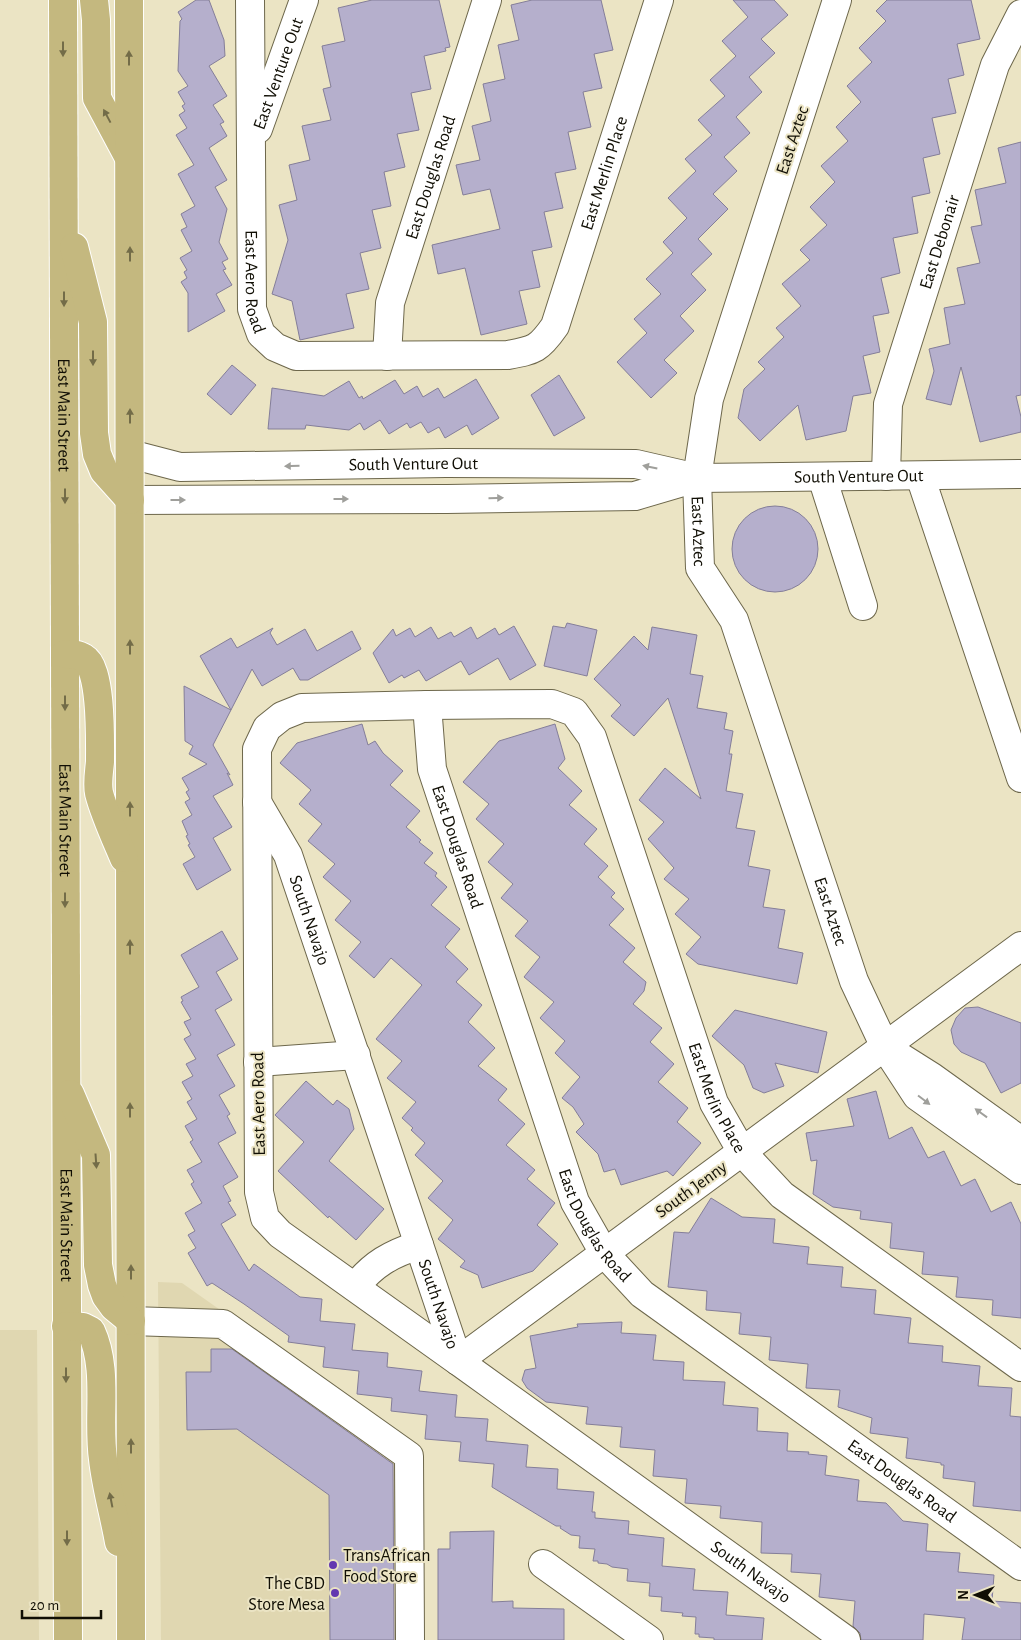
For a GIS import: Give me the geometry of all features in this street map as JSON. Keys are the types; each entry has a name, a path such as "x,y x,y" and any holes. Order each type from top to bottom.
{"main road":[{"name":"East Main Street","path":"63,0 68,1640"},
{"path":"94,0 97,36 97,98 130,159"},
{"path":"130,0 131,1640"},
{"path":"64,208 93,322 94,433 97,454 104,471 130,500"},
{"path":"65,654 74,654 84,658 91,665 98,706 99,792 130,875"},
{"path":"66,1084 96,1155 98,1265 102,1284 106,1296 114,1307 131,1321"},
{"path":"66,1326 83,1327 91,1331 98,1345 102,1459 131,1600"}],"lane":[{"name":"East Aero Road","path":"250,0 252,309 261,334 275,347 296,356 508,355 528,352 542,344"},
{"name":"East Venture Out","path":"251,147 304,0"},
{"name":"East Douglas Road","path":"387,356 390,303 487,0"},
{"name":"East Merlin Place","path":"542,344 554,326 659,0"},
{"name":"East Aztec","path":"837,0 709,399 697,478 700,568 734,620 854,980 885,1047 918,1096 1021,1170"},
{"path":"1016,0 1021,3"},
{"name":"East Debonair","path":"886,476 888,404 995,65 1021,14"},
{"name":"South Venture Out","path":"130,454 180,467 636,464 697,478 1021,474"},
{"path":"510,464 528,498"},
{"path":"303,499 322,465"},
{"path":"264,466 264,499"},
{"path":"920,476 1021,778"},
{"path":"822,477 863,606"},
{"name":"South Venture Out","path":"130,500 635,496 697,478"},
{"name":"East Merlin Place","path":"427,705 552,704 574,712 592,737 714,1103 742,1152 782,1195 1021,1366"},
{"name":"East Aero Road","path":"427,705 302,708 282,716 267,728 257,749 259,1192 265,1218 280,1234 458,1361"},
{"name":"East Douglas Road","path":"427,705 432,768 575,1202 604,1253 642,1294 1021,1566"},
{"name":"South Navajo","path":"256,800 288,855 458,1361 846,1640"},
{"name":"South Jenny","path":"458,1361 1021,946"},
{"path":"885,1047 932,1077 1021,1141"},
{"path":"258,1062 356,1055"},
{"path":"355,1287 365,1274 381,1261 419,1244"},
{"path":"131,1321 223,1324 408,1456 410,1640"},
{"path":"543,1564 649,1640"}],"shaded area":[{"path":"158,1282 182,1283 423,1453 424,1640 161,1640"},
{"path":"0,1330 37,1330 39,1640 0,1640"}],"building":[{"path":"196,0 209,0 224,40 225,56 209,66 227,96 213,105 224,122 220,124 227,136 209,148 227,180 215,187 227,209 219,242 228,259 222,262 226,269 223,270 232,285 216,294 225,311 188,332 188,293 181,282 187,278 184,272 187,270 180,258 192,251 181,230 187,227 181,214 195,206 178,174 194,165 176,135 187,128 179,115 185,111 182,106 185,104 178,92 188,86 178,71 180,21 182,19 178,12"},
{"path":"372,0 439,0 450,47 445,48 446,51 424,56 431,89 411,93 419,130 397,134 405,167 384,172 391,206 372,210 381,248 360,253 369,289 346,294 354,328 300,340 292,301 272,294 288,240 279,205 297,200 289,165 310,160 302,126 331,120 323,89 331,87 322,46 345,41 338,8"},
{"path":"532,0 601,0 613,50 594,54 602,88 583,92 591,127 568,132 576,169 555,173 563,208 544,212 552,247 532,251 540,287 519,291 527,324 481,335 465,268 438,274 432,245 500,229 490,189 463,195 456,165 480,160 472,126 491,121 483,84 505,79 498,45 519,40 511,5"},
{"path":"733,0 774,0 788,15 761,39 775,53 749,77 762,92 736,117 750,133 724,157 737,171 713,194 728,209 698,239 712,254 691,274 706,290 680,316 694,331 664,360 677,373 651,398 617,362 647,333 634,319 661,294 646,279 673,253 663,242 687,218 668,198 696,171 685,159 712,135 698,120 725,96 710,80 736,56 722,41 748,17"},
{"path":"887,0 971,0 980,39 957,44 964,75 948,79 956,113 932,118 940,154 923,158 930,193 912,197 918,233 893,238 900,273 881,278 889,313 873,316 880,352 863,356 871,393 853,396 846,431 806,440 798,405 760,441 738,418 744,389 765,369 758,362 784,337 776,328 801,306 782,284 810,260 800,250 827,225 810,207 835,182 821,166 848,141 836,127 861,102 847,86 872,62 859,48 886,21 876,11"},
{"path":"1021,142 1021,395 1016,396 1021,417 1021,432 980,442 961,367 951,405 926,399 934,371 929,349 950,344 944,308 965,304 957,268 980,263 971,227 982,225 975,190 1006,183 998,148"},
{"path":"232,365 256,385 231,415 207,394"},
{"path":"559,375 585,418 554,436 531,395"},
{"path":"476,379 499,418 472,435 467,425 445,438 439,427 428,433 421,422 410,428 407,423 389,434 380,420 364,430 360,423 349,430 306,425 305,429 268,429 272,388 324,396 349,381 359,398 362,396 363,399 395,380 404,394 417,386 423,397 438,388 444,398"},
{"path":"775,506 791,510 805,519 814,533 818,549 814,565 805,579 791,588 775,592 759,588 745,579 736,565 732,549 736,533 745,519 759,510"},
{"path":"567,623 597,630 587,676 544,666 553,626 565,628"},
{"path":"514,626 536,665 510,680 498,658 469,675 461,661 426,681 419,670 404,678 402,675 389,683 373,653 393,629 396,636 410,628 415,637 431,627 438,639 451,632 454,637 471,627 477,639 495,628 499,635"},
{"path":"652,627 697,635 690,674 703,676 697,708 727,713 724,729 733,731 729,754 732,754 726,791 743,794 736,828 755,831 748,866 770,870 763,907 785,910 778,948 803,953 797,984 698,964 686,954 701,937 675,914 689,899 664,879 674,868 648,839 664,822 639,800 665,768 701,799 668,698 634,736 611,716 621,705 594,679 634,636 648,650"},
{"path":"273,628 270,633 277,645 305,629 317,651 352,631 361,649 308,680 300,680 293,668 262,686 252,669 231,710 200,656 231,638 237,648"},
{"path":"184,686 231,710 213,745 230,775 227,773 233,785 213,796 232,827 213,838 231,870 197,890 183,864 195,857 188,845 190,844 186,836 188,835 182,821 192,815 185,802 190,799 186,792 189,790 182,778 207,764 189,754 193,746 185,741"},
{"path":"362,724 368,745 375,741 383,753 403,771 390,785 420,811 406,827 421,840 419,842 433,853 424,863 437,873 435,876 447,887 431,905 460,929 445,947 468,969 456,982 482,1005 468,1022 495,1048 478,1066 507,1089 498,1100 525,1124 506,1145 535,1170 527,1179 555,1203 537,1225 558,1244 533,1271 482,1288 478,1275 460,1267 465,1261 438,1239 453,1220 428,1198 443,1181 415,1155 425,1143 411,1130 413,1128 402,1118 416,1102 387,1078 402,1061 376,1039 422,985 391,958 374,978 349,956 361,942 335,920 351,901 323,877 335,864 308,841 322,824 299,804 311,790 280,763 297,743"},
{"path":"555,724 565,759 558,768 582,791 569,805 597,829 584,844 608,866 598,877 615,893 611,897 624,909 609,925 635,948 623,962 646,982 644,991 633,1004 662,1028 650,1042 674,1064 658,1082 688,1108 677,1122 701,1143 673,1176 667,1171 621,1185 615,1169 604,1172 598,1154 576,1132 584,1124 573,1107 562,1098 580,1077 555,1053 565,1041 540,1018 554,1002 524,977 540,957 515,936 528,921 501,898 513,884 488,862 504,844 476,819 489,804 463,782 499,741"},
{"path":"222,931 238,959 216,972 232,1000 215,1010 235,1045 217,1055 235,1086 219,1095 230,1114 227,1116 236,1133 218,1143 238,1177 223,1186 231,1201 228,1202 236,1215 221,1224 249,1271 254,1264 300,1297 322,1299 320,1321 355,1324 352,1350 388,1353 387,1367 422,1371 419,1391 457,1395 455,1417 488,1419 486,1441 528,1445 526,1467 558,1469 557,1489 594,1492 592,1512 595,1512 595,1518 629,1521 628,1534 664,1538 662,1566 695,1569 693,1590 728,1592 726,1615 764,1618 762,1640 714,1640 714,1638 699,1637 699,1634 695,1634 696,1617 682,1616 683,1613 661,1611 662,1597 649,1596 650,1583 627,1581 628,1569 612,1567 607,1564 598,1563 598,1561 593,1561 595,1549 579,1548 580,1536 571,1535 560,1528 561,1526 556,1526 492,1487 494,1464 459,1461 461,1442 425,1439 427,1415 391,1411 392,1398 357,1394 359,1371 323,1367 325,1347 288,1342 289,1336 244,1304 212,1283 207,1286 188,1253 196,1248 188,1235 195,1231 185,1213 202,1203 191,1184 194,1182 187,1170 202,1162 190,1142 193,1140 185,1126 197,1119 187,1102 192,1099 182,1082 193,1076 186,1064 196,1059 184,1039 191,1035 184,1022 191,1019 181,1002 183,1001 181,997 199,987 181,955"},
{"path":"978,1007 1021,1023 1021,1083 1001,1093 985,1063 961,1052 954,1044 951,1030 956,1018 965,1008"},
{"path":"735,1010 827,1032 818,1073 775,1063 784,1086 764,1093 753,1088 744,1065 712,1036"},
{"path":"306,1081 333,1105 337,1100 349,1109 354,1129 329,1161 384,1209 356,1240 329,1216 328,1218 278,1171 304,1142 275,1115"},
{"path":"876,1091 889,1139 912,1127 928,1158 944,1151 961,1186 975,1179 991,1212 1011,1202 1021,1224 1021,1318 992,1315 993,1300 956,1297 958,1277 922,1274 924,1252 890,1248 892,1223 860,1219 861,1211 833,1207 813,1194 817,1160 811,1161 806,1133 854,1126 847,1099"},
{"path":"711,1198 742,1217 775,1219 773,1243 809,1247 807,1264 843,1267 841,1287 876,1290 874,1314 911,1318 908,1343 943,1346 942,1362 980,1366 978,1386 1012,1388 1010,1416 1021,1417 1021,1511 973,1506 975,1482 943,1478 944,1465 941,1465 941,1463 906,1458 908,1438 870,1433 872,1418 838,1407 840,1390 806,1388 808,1364 769,1360 771,1337 739,1334 741,1313 706,1310 707,1291 668,1287 674,1232 689,1233"},
{"path":"622,1322 621,1333 656,1335 653,1360 684,1362 683,1380 725,1382 723,1405 758,1408 757,1431 788,1433 787,1451 809,1452 808,1454 827,1456 825,1475 859,1480 857,1501 886,1503 903,1521 928,1524 926,1551 960,1553 958,1572 994,1575 992,1601 1021,1603 1021,1640 962,1640 965,1618 924,1614 923,1640 861,1640 860,1633 853,1626 855,1601 819,1597 821,1574 791,1572 792,1554 761,1553 762,1522 720,1518 721,1506 685,1503 687,1479 653,1476 655,1450 620,1447 622,1427 586,1424 588,1407 546,1402 527,1388 522,1380 525,1370 536,1368 530,1336 578,1327 577,1324"},
{"path":"211,1349 232,1349 393,1464 394,1640 330,1640 329,1495 237,1429 187,1430 186,1372 211,1372"},
{"path":"494,1531 492,1602 513,1601 513,1608 564,1609 564,1640 438,1640 438,1549 450,1549 450,1532"}],"place":[{"name":"TransAfrican Food Store","path":"333,1565"},
{"name":"The CBD Store Mesa","path":"335,1593"}]}
